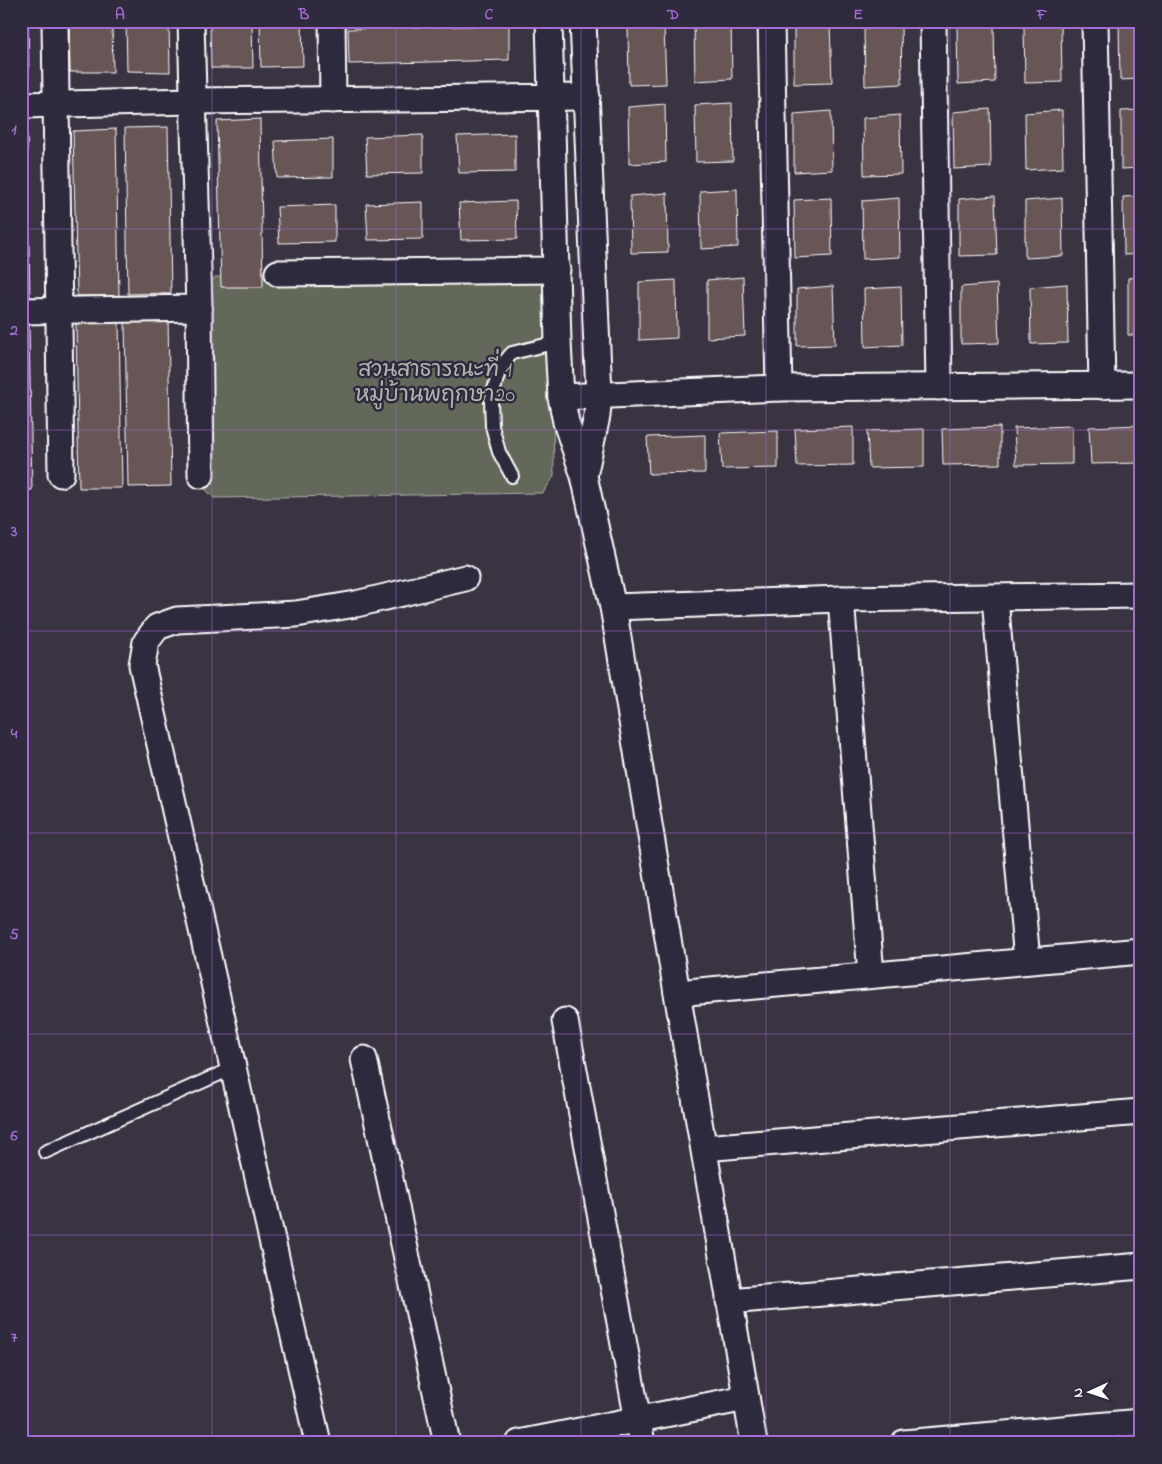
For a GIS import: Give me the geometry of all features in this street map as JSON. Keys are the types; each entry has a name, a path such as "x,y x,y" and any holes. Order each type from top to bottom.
{"street":[{"path":"55,21 61,474"},
{"path":"191,21 199,308 201,475"},
{"path":"332,21 333,100"},
{"path":"549,21 561,397 566,422 584,476 613,607 754,1443"},
{"path":"583,21 599,395 597,416 584,476"},
{"path":"771,21 779,388"},
{"path":"933,21 939,387"},
{"path":"1095,21 1102,386"},
{"path":"21,105 193,101 587,97"},
{"path":"278,273 557,270"},
{"path":"21,310 199,308"},
{"path":"561,397 779,388 1141,385"},
{"path":"318,1443 142,665 146,642 157,627 177,620 296,614 356,604 465,578"},
{"path":"613,607 841,599 995,598 1141,594"},
{"path":"995,598 1027,961"},
{"path":"841,599 871,975"},
{"path":"677,993 1141,951"},
{"path":"565,1020 640,1431"},
{"path":"364,1059 447,1443"},
{"path":"704,1148 1141,1112"},
{"path":"729,1301 1141,1266"},
{"path":"518,1443 640,1431 746,1398"},
{"path":"904,1443 1141,1422"}],"lane":[{"path":"512,476 499,452 492,426 491,401 500,367 512,353 558,342"},
{"path":"45,1152 233,1068"}],"green space":[{"name":"สวนสาธารณะที่ 1 หมู่บ้านพฤกษา20","path":"532,272 552,287 554,476 543,493 214,498 199,483 196,300 215,277"}],"building":[{"path":"21,21 28,21 29,74 21,74"},
{"path":"69,21 112,21 113,72 70,72"},
{"path":"126,21 169,21 170,72 127,71"},
{"path":"210,21 252,21 253,68 211,68"},
{"path":"260,21 302,21 303,66 261,67"},
{"path":"731,21 732,79 695,81 694,23"},
{"path":"1141,21 1141,79 1120,80 1119,23"},
{"path":"1061,23 1062,82 1025,83 1024,26"},
{"path":"830,24 832,83 794,84 794,27"},
{"path":"994,24 995,82 958,84 957,26"},
{"path":"509,25 509,60 349,64 348,29"},
{"path":"664,26 666,84 629,85 628,28"},
{"path":"901,26 902,84 865,86 864,29"},
{"path":"732,103 733,161 696,162 695,105"},
{"path":"665,104 666,162 629,164 628,107"},
{"path":"990,109 991,167 954,169 953,112"},
{"path":"1062,110 1063,168 1026,170 1025,113"},
{"path":"1141,110 1141,168 1121,169 1121,111"},
{"path":"831,111 832,170 794,172 794,114"},
{"path":"900,115 901,174 864,175 863,118"},
{"path":"260,119 263,287 221,287 217,121"},
{"path":"168,127 171,293 128,294 125,128"},
{"path":"116,129 119,296 77,296 73,131"},
{"path":"21,133 27,133 30,300 21,300"},
{"path":"515,134 515,172 459,173 457,136"},
{"path":"423,135 423,173 367,174 365,137"},
{"path":"333,139 333,177 277,178 275,141"},
{"path":"737,189 738,247 701,249 700,191"},
{"path":"667,193 668,252 631,253 630,196"},
{"path":"995,196 997,255 959,256 959,199"},
{"path":"1141,196 1141,254 1124,255 1123,197"},
{"path":"831,198 832,256 795,258 794,200"},
{"path":"899,198 900,257 863,259 862,201"},
{"path":"1062,198 1063,256 1025,258 1025,201"},
{"path":"516,201 517,239 461,240 459,203"},
{"path":"423,202 423,239 368,240 366,204"},
{"path":"335,205 335,242 279,243 277,207"},
{"path":"743,277 745,336 707,338 707,280"},
{"path":"1141,277 1141,335 1128,335 1128,278"},
{"path":"676,280 677,338 639,340 639,282"},
{"path":"997,284 999,343 961,344 961,287"},
{"path":"1067,284 1068,343 1031,344 1030,287"},
{"path":"833,286 835,345 797,346 797,289"},
{"path":"901,287 902,345 865,347 864,289"},
{"path":"168,319 171,486 128,487 125,321"},
{"path":"119,321 122,488 79,488 76,323"},
{"path":"21,323 29,323 32,490 21,490"},
{"path":"1141,425 1141,463 1091,464 1089,427"},
{"path":"1072,426 1072,464 1016,465 1014,428"},
{"path":"853,427 853,465 797,466 795,429"},
{"path":"1000,427 1000,464 943,465 942,429"},
{"path":"924,429 924,467 869,468 867,431"},
{"path":"778,431 778,468 722,469 720,433"},
{"path":"705,435 705,473 649,474 647,437"}]}
